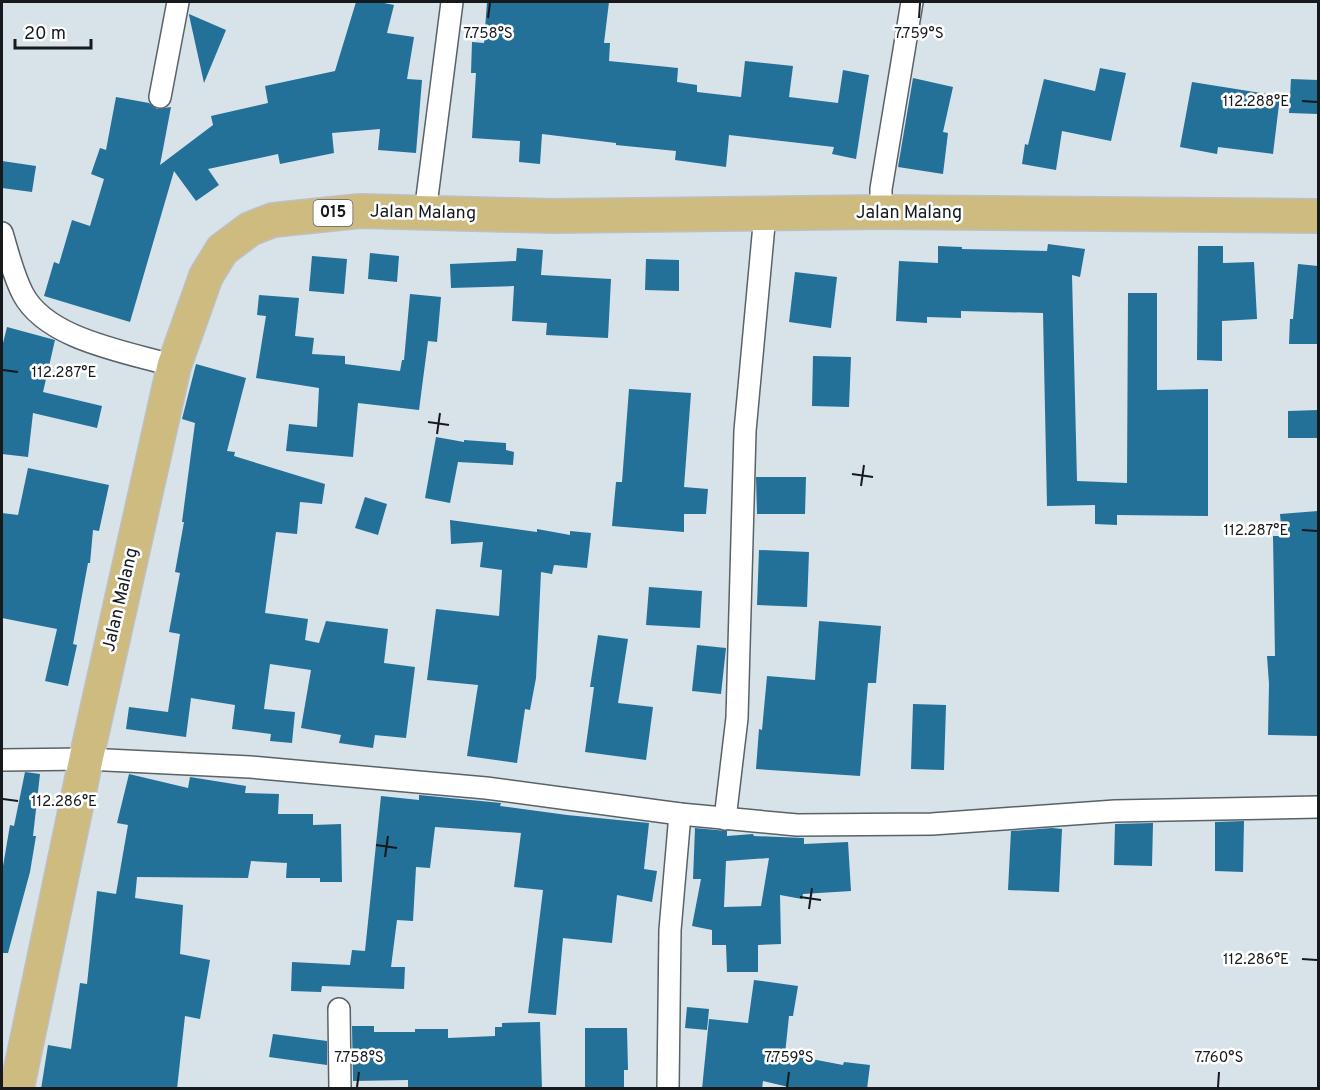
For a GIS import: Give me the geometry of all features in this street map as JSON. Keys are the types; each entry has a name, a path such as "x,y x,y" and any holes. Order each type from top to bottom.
{"main road":[{"name":"Jalan Malang","path":"17,1089 86,759 174,366 206,276 222,250 250,229 273,220 360,211 552,216 881,212 1318,216"}],"street":[{"path":"160,97 178,2"},
{"path":"424,213 452,2"},
{"path":"881,212 881,189 912,2"},
{"path":"725,819 737,718 744,431 765,214"},
{"path":"2,233 24,296 46,321 69,335 174,366"},
{"path":"2,760 86,759 250,767 486,788 680,814 797,825 932,824 1115,811 1318,807"},
{"path":"668,1089 670,930 680,814"},
{"path":"339,1009 340,1089"}],"building":[{"path":"356,2 379,2 394,5 387,33 414,37 407,79 422,80 416,153 378,150 380,129 332,133 334,153 280,164 278,154 208,169 219,185 196,201 174,171 130,322 44,296 54,262 59,264 72,220 90,226 104,179 91,174 100,148 106,150 116,97 149,103 157,109 171,107 160,165 213,125 211,116 268,103 265,86 335,71"},
{"path":"487,2 609,2 604,43 610,43 609,61 678,68 677,82 697,85 697,92 741,97 745,61 793,66 789,97 838,103 843,70 869,75 856,159 832,154 834,147 729,135 726,167 675,160 676,151 542,134 540,164 519,162 520,141 472,138 476,73 471,73 472,42 484,43"},
{"path":"189,15 226,30 204,83"},
{"path":"1100,68 1126,73 1111,141 1062,131 1056,170 1022,164 1025,144 1028,145 1044,79 1095,91"},
{"path":"913,78 953,87 943,132 948,133 943,174 898,167"},
{"path":"1291,79 1318,80 1318,114 1289,113"},
{"path":"1192,82 1280,96 1273,154 1218,147 1217,154 1180,147"},
{"path":"2,161 36,166 32,192 2,188"},
{"path":"1048,244 1085,249 1080,277 1072,275 1077,481 1127,483 1128,293 1157,293 1157,390 1208,389 1208,516 1117,515 1117,525 1095,524 1095,505 1047,506 1043,313 961,311 961,318 927,317 927,323 896,321 899,261 938,263 938,246 962,247 962,249 1047,251"},
{"path":"1198,246 1223,246 1223,263 1254,262 1257,319 1222,321 1222,361 1197,360"},
{"path":"517,248 543,250 541,275 611,279 608,338 546,335 547,323 512,321 514,286 451,288 450,264 516,261"},
{"path":"370,253 399,256 397,282 368,279"},
{"path":"312,256 347,259 344,294 309,291"},
{"path":"646,259 679,260 679,291 645,290"},
{"path":"1298,264 1318,266 1318,344 1289,344 1290,319 1293,319"},
{"path":"795,272 837,277 831,328 789,322"},
{"path":"410,294 441,297 437,342 428,341 419,410 358,403 353,457 286,451 289,424 317,427 319,388 256,378 266,316 257,315 259,295 299,298 295,336 314,338 312,354 345,356 345,364 400,371 402,360 404,360"},
{"path":"7,327 55,340 43,392 102,406 97,428 33,413 28,457 2,454 2,347"},
{"path":"813,356 851,357 849,407 812,406"},
{"path":"196,364 246,378 227,451 235,452 234,456 325,484 322,504 300,502 297,534 276,532 265,613 308,619 305,640 319,643 326,621 388,629 384,663 415,667 406,738 375,735 373,748 339,743 341,735 301,728 311,670 270,664 264,709 295,712 292,743 270,741 271,734 232,729 235,705 191,698 186,737 126,729 129,707 168,712 180,634 169,632 180,573 175,572 184,522 182,522 195,423 182,419"},
{"path":"629,389 691,393 684,487 708,489 706,514 684,514 684,532 612,526 616,482 622,482"},
{"path":"1318,410 1318,438 1288,438 1288,411"},
{"path":"436,437 464,442 464,440 506,443 506,450 514,452 513,465 458,462 450,503 425,498"},
{"path":"28,468 109,485 99,531 93,530 90,563 88,563 73,644 77,645 68,686 45,681 57,629 2,618 2,513 18,515"},
{"path":"756,477 806,477 805,514 757,514"},
{"path":"365,497 387,504 378,535 355,528"},
{"path":"1318,511 1318,736 1268,735 1267,656 1275,656 1273,536 1282,536 1280,514"},
{"path":"450,520 537,532 537,529 570,535 570,531 591,533 587,568 554,565 552,574 541,572 536,678 530,710 525,709 517,763 467,756 478,685 427,680 436,609 499,616 502,570 480,567 483,542 451,544"},
{"path":"759,550 809,552 807,607 757,605"},
{"path":"649,587 702,591 700,628 646,625"},
{"path":"819,621 881,626 876,683 868,683 860,776 756,769 767,676 815,680"},
{"path":"598,635 628,639 618,703 653,707 646,760 585,752 594,687 590,687"},
{"path":"697,645 726,648 721,694 692,691"},
{"path":"913,704 946,705 944,770 911,769"},
{"path":"25,772 40,774 33,836 36,836 30,872 8,953 2,953 2,872 10,825 14,826"},
{"path":"129,774 188,788 190,777 246,786 245,793 279,794 278,814 313,814 313,825 341,824 342,882 320,882 320,878 286,878 287,863 251,861 248,878 137,877 135,898 183,905 180,954 210,960 200,1019 185,1016 177,1089 41,1089 48,1045 71,1049 80,983 87,984 97,891 116,894 128,825 117,823"},
{"path":"419,795 501,803 500,806 567,815 649,823 644,869 657,871 652,902 617,895 612,943 563,938 556,1015 528,1013 543,890 514,887 521,833 435,827 430,868 416,867 413,921 397,920 391,967 405,967 404,989 322,986 321,992 291,991 292,962 350,965 352,950 365,951 381,796 419,800"},
{"path":"1244,821 1243,872 1215,871 1215,822"},
{"path":"1153,823 1152,866 1114,865 1115,824"},
{"path":"695,828 727,831 727,836 753,834 754,836 804,838 804,844 848,842 851,891 803,894 802,899 780,895 781,944 758,945 758,972 727,972 726,945 712,945 712,930 692,926 701,879 693,879","holes":["769,858 761,906 724,907 726,861"]},
{"path":"1062,829 1059,892 1008,890 1011,831"},
{"path":"754,980 798,986 793,1016 789,1016 785,1054 843,1065 844,1062 870,1065 867,1089 797,1089 763,1081 762,1089 702,1089 709,1019 748,1023"},
{"path":"687,1007 709,1009 707,1030 685,1028"},
{"path":"540,1022 542,1089 408,1089 408,1080 353,1081 352,1026 374,1026 374,1032 448,1029 448,1038 495,1036 495,1027 502,1027 502,1023"},
{"path":"585,1028 627,1028 628,1070 624,1070 624,1089 585,1089"},
{"path":"273,1034 327,1041 327,1065 269,1057"}]}
